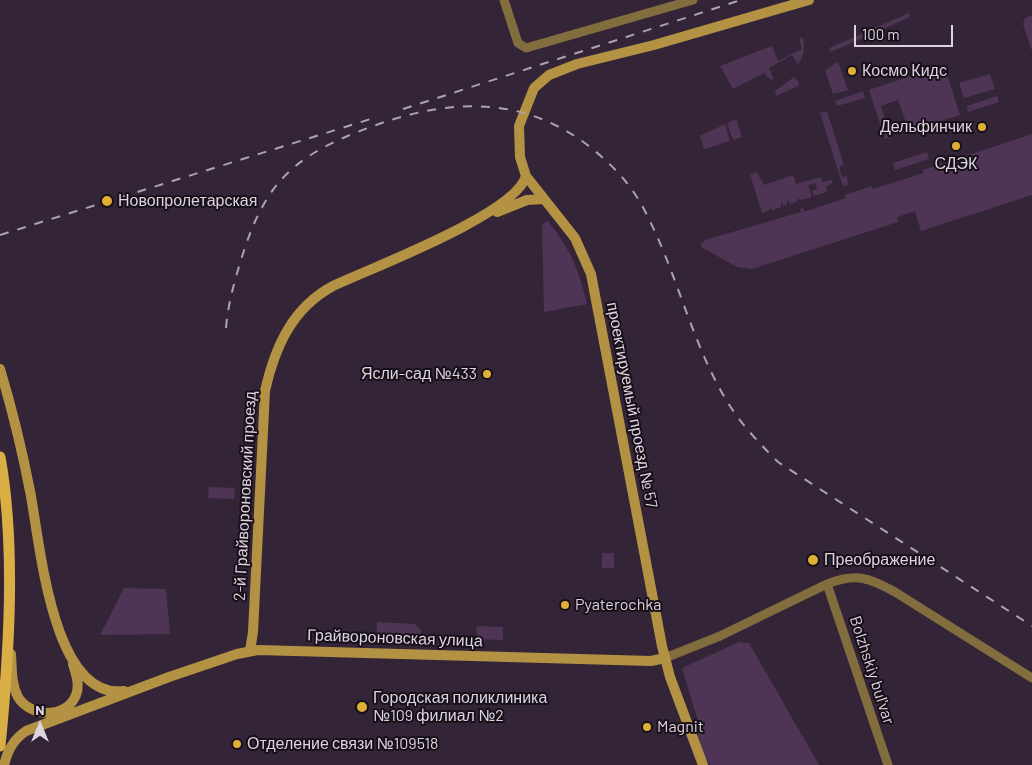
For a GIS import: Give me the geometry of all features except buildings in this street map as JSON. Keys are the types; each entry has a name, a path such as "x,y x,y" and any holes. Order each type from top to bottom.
{"main road":[{"path":"526,176 520,157 519,126 534,88 549,75 586,62 654,45 803,1"},
{"name":"проектируемый проезд № 57","path":"526,176 575,238 591,274 665,658 703,765"},
{"name":"2-й Грайвороновский проезд","path":"250,651 253,632 265,391 273,357 280,342 302,308 320,293 475,220 507,200 523,184 526,176"},
{"path":"475,220 522,202 544,199"},
{"path":"0,369 24,459 48,595 60,634 72,658 93,685 107,691 130,690"},
{"path":"0,457 8,520 8,605 4,705 0,746"},
{"path":"8,605 13,678 19,698 27,706 36,712 52,713 59,711 72,702 77,687 72,658"},
{"name":"Грайвороновская улица","path":"130,690 250,651 651,661 665,658"},
{"path":"4,765 11,744 26,731 98,705 130,690"}],"street":[{"path":"504,0 518,43 526,48 693,0"},
{"path":"665,658 720,636 828,584 850,576 875,581 1032,678"},
{"name":"Bolzhskiy bul'var","path":"828,584 888,765"}],"shaded area":[{"path":"909,13 910,17 831,52 829,48"},
{"path":"1032,15 1032,51 1023,24 1025,18"},
{"path":"799,38 803,38 804,45 804,52 800,61 798,64 792,55 769,68 774,80 768,78 764,73 733,89 720,66 772,46 778,61 802,49"},
{"path":"838,62 848,90 833,94 825,70"},
{"path":"944,65 960,115 909,131 898,100 881,106 891,137 885,139 869,90"},
{"path":"990,74 995,89 964,98 959,83"},
{"path":"794,77 799,82 798,86 776,96 775,91"},
{"path":"863,91 865,98 837,106 835,101"},
{"path":"997,96 999,102 968,112 967,106"},
{"path":"827,111 844,165 839,167 842,177 847,176 848,185 843,186 820,113"},
{"path":"736,119 742,137 733,140 727,123"},
{"path":"725,124 730,141 704,149 700,136"},
{"path":"1032,134 1032,195 921,231 915,211 897,217 898,222 752,269 737,267 701,247 705,240 801,212 800,209 803,208 804,212 846,198 845,195 872,186 873,189 923,173 923,170"},
{"path":"927,152 929,159 895,170 893,163"},
{"path":"757,172 764,185 793,175 796,184 820,177 823,182 832,180 833,183 826,186 827,192 814,196 812,191 817,189 815,183 808,185 812,197 800,200 797,196 798,201 790,204 787,199 787,205 783,206 781,201 781,207 772,210 770,205 770,210 762,213 750,174"},
{"path":"548,221 573,260 581,280 587,304 544,312 542,224"},
{"path":"209,487 235,488 234,499 208,498"},
{"path":"602,553 614,553 614,568 602,568"},
{"path":"124,588 166,589 170,634 100,635"},
{"path":"377,622 415,624 421,630 421,639 376,638"},
{"path":"477,626 503,627 503,640 476,639"},
{"path":"739,642 749,643 819,765 710,765 699,747 697,736 699,735 697,732 698,721 682,668"}],"railway":[{"path":"403,109 741,0"},
{"path":"226,328 236,277 258,215 280,181 311,155 331,143 355,133 416,113 476,106 505,109 534,116 562,129 590,147 618,172 630,186 640,202 663,250 712,375 736,415 749,432 778,462 1032,626"},
{"path":"0,235 377,117"}],"place":[{"name":"Космо Кидс","path":"852,71"},
{"name":"Дельфинчик","path":"982,127"},
{"name":"СДЭК","path":"956,146"},
{"name":"Новопролетарская","path":"107,201"},
{"name":"Ясли-сад №433","path":"487,374"},
{"name":"Преображение","path":"813,560"},
{"name":"Pyaterochka","path":"565,605"},
{"name":"Городская поликлиника №109 филиал №2","path":"362,707"},
{"name":"Magnit","path":"647,727"},
{"name":"Отделение связи №109518","path":"237,744"}]}
